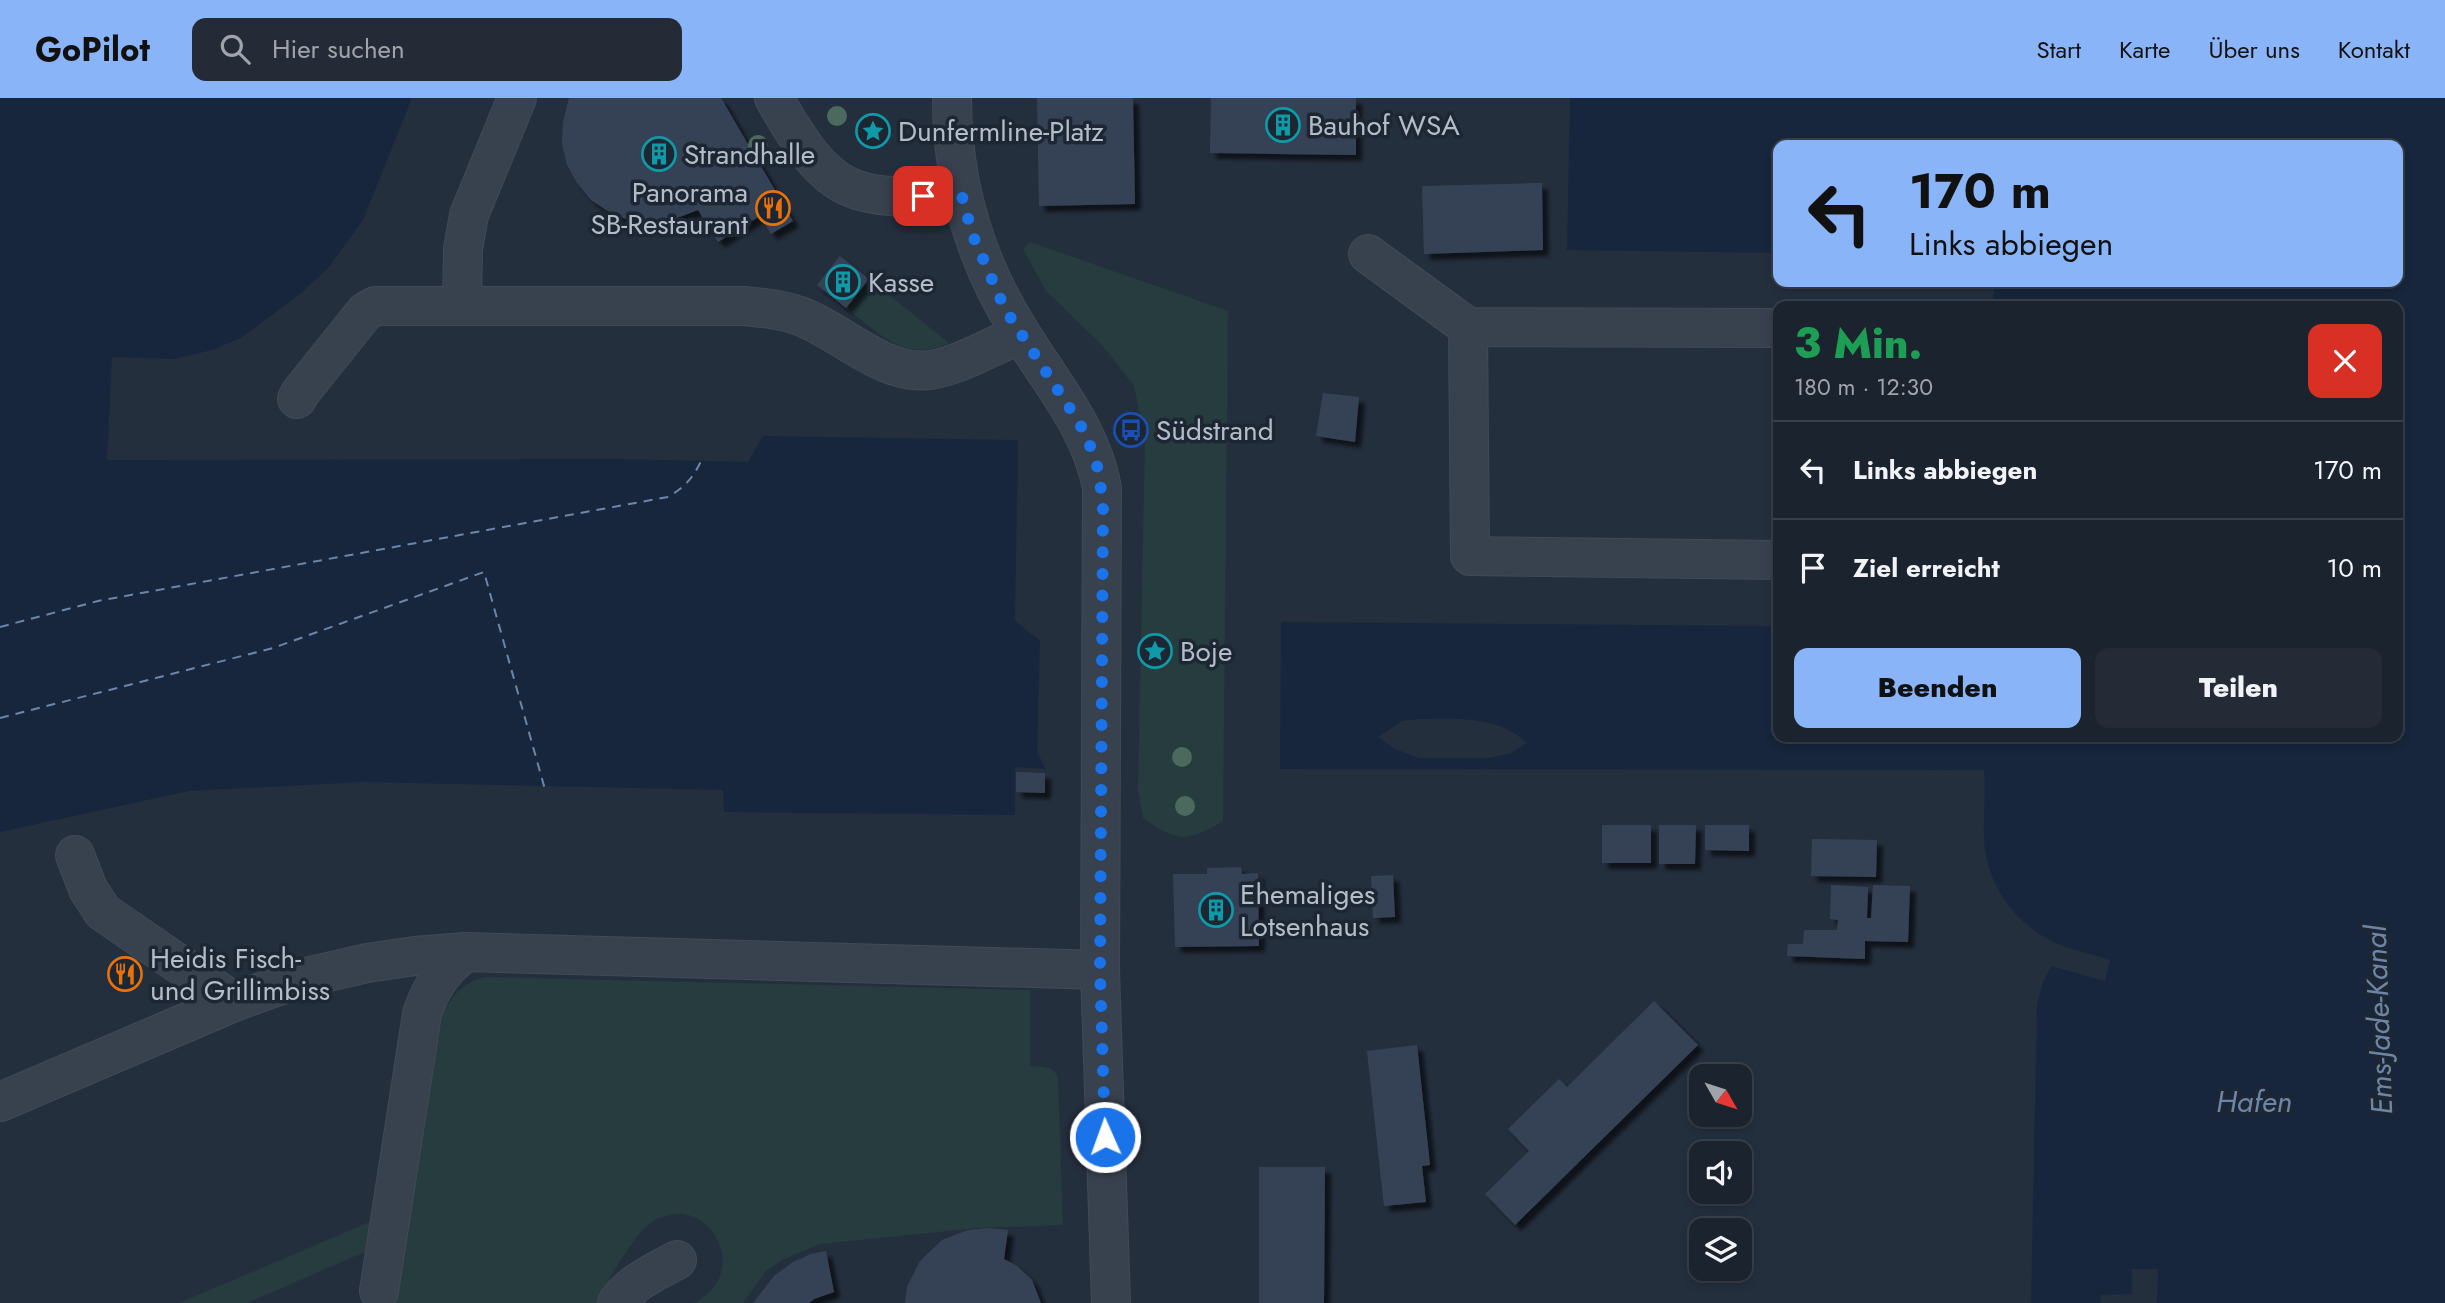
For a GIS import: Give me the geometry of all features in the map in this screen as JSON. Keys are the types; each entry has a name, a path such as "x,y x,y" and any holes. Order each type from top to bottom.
{"street":[{"path":"462,306 464,232 517,98"},
{"path":"774,98 811,156 841,184 857,191 895,198 961,193"},
{"path":"952,98 961,193 977,247 1005,309 1080,424 1091,448 1102,488 1100,970 1111,1303"},
{"path":"1368,254 1468,327 1773,328"},
{"path":"297,399 370,308 744,306 775,309 808,319 878,358 911,370 942,368 1021,334"},
{"path":"1468,327 1470,556 1773,560"},
{"path":"75,855 88,889 103,912 234,1002"},
{"path":"0,1102 234,1002 298,979 345,967 415,956 466,952 1100,970"},
{"path":"379,1291 422,1014 437,980 445,969 466,952"},
{"path":"617,1303 643,1278 677,1260"}],"green space":[{"path":"1030,242 1228,311 1223,821 1191,836 1182,837 1165,832 1143,818 1138,789 1145,439 1134,386 1103,346 1046,291 1023,249"},
{"path":"869,279 949,343 919,350 906,348 882,336 846,308"},
{"path":"484,977 1030,990 1030,1066 1050,1069 1058,1078 1063,1225 978,1228 820,1244 782,1260 766,1271 743,1303 694,1303 712,1289 721,1272 722,1254 716,1237 705,1224 689,1215 671,1215 651,1223 639,1234 612,1274 599,1303 390,1303 442,1017 458,991"},
{"path":"379,1218 374,1248 247,1303 179,1303"}],"water":[{"path":"0,98 412,98 363,220 328,268 300,294 241,338 212,350 174,359 112,357 107,460 618,459 748,462 763,436 1018,440 1015,621 1040,641 1037,752 1046,769 1015,767 1015,815 724,812 723,790 363,782 189,791 0,832"},
{"name":"Hafen","path":"1570,98 2445,98 2445,1303 2157,1303 2158,1269 2132,1269 2132,1294 2101,1295 2100,1303 2031,1303 2037,1004 2051,966 2105,981 2110,960 2069,948 2036,932 2010,907 2000,892 1992,876 1984,840 1984,770 1280,769 1281,622 1773,626 1773,742 2403,742 2403,301 1993,301 1994,287 2403,287 2403,140 1773,140 1773,253 1567,250","holes":["1462,719 1503,727 1527,743 1511,753 1488,758 1419,758 1395,749 1378,737 1402,721"]}],"building":[{"name":"Strandhalle","path":"569,98 721,98 793,221 771,234 760,216 718,242 698,210 669,221 647,223 628,220 609,212 591,200 567,165 562,144 563,122"},
{"path":"1037,98 1133,98 1135,204 1039,206"},
{"name":"Bauhof WSA","path":"1211,98 1356,98 1356,155 1210,153"},
{"path":"1542,183 1543,250 1424,254 1422,186"},
{"name":"Kasse","path":"840,256 869,279 846,308 817,285"},
{"path":"1323,393 1359,397 1355,442 1316,436"},
{"path":"1016,772 1045,773 1045,793 1016,792"},
{"path":"1602,825 1651,825 1651,863 1602,863"},
{"path":"1659,825 1696,825 1695,864 1659,864"},
{"path":"1705,825 1749,825 1749,851 1705,850"},
{"path":"1812,839 1877,840 1876,877 1811,876"},
{"name":"Ehemaliges Lotsenhaus","path":"1241,867 1242,874 1258,873 1259,946 1175,947 1173,874 1207,874 1207,868"},
{"path":"1393,875 1395,917 1373,918 1371,876"},
{"path":"1831,885 1868,887 1867,918 1871,918 1873,885 1910,886 1908,942 1865,941 1865,959 1787,956 1788,944 1803,944 1804,930 1837,930 1838,920 1830,919"},
{"path":"1654,1001 1698,1045 1515,1225 1485,1194 1529,1151 1508,1129 1559,1079 1567,1087"},
{"path":"1417,1045 1430,1165 1422,1166 1426,1202 1384,1206 1367,1051"},
{"path":"1259,1167 1325,1167 1324,1303 1259,1303"},
{"path":"968,1230 1008,1230 1004,1259 1017,1266 1032,1280 1041,1303 905,1303 907,1287 920,1261 942,1240"},
{"path":"826,1251 834,1292 809,1303 753,1303 774,1276 793,1262"}],"ferry route":[{"path":"0,627 98,601 668,497 688,482 701,461"},
{"path":"0,718 273,648 484,572 546,793"}],"place":[{"name":"Bauhof WSA","path":"1283,125"},
{"name":"Dunfermline-Platz","path":"873,131"},
{"name":"Strandhalle","path":"659,154"},
{"name":"Panorama SB-Restaurant","path":"773,208"},
{"name":"Kasse","path":"843,282"},
{"name":"Südstrand","path":"1131,430"},
{"name":"Boje","path":"1155,651"},
{"name":"Ehemaliges Lotsenhaus","path":"1216,910"},
{"name":"Heidis Fisch- und Grillimbiss","path":"125,974"}],"route":[{"path":"923,196 961,193 973,236 1005,309 1080,424 1099,472 1103,507 1100,970 1105,1137"}],"water label":[{"name":"Ems-Jade-Kanal","path":"2379,1020"}]}
